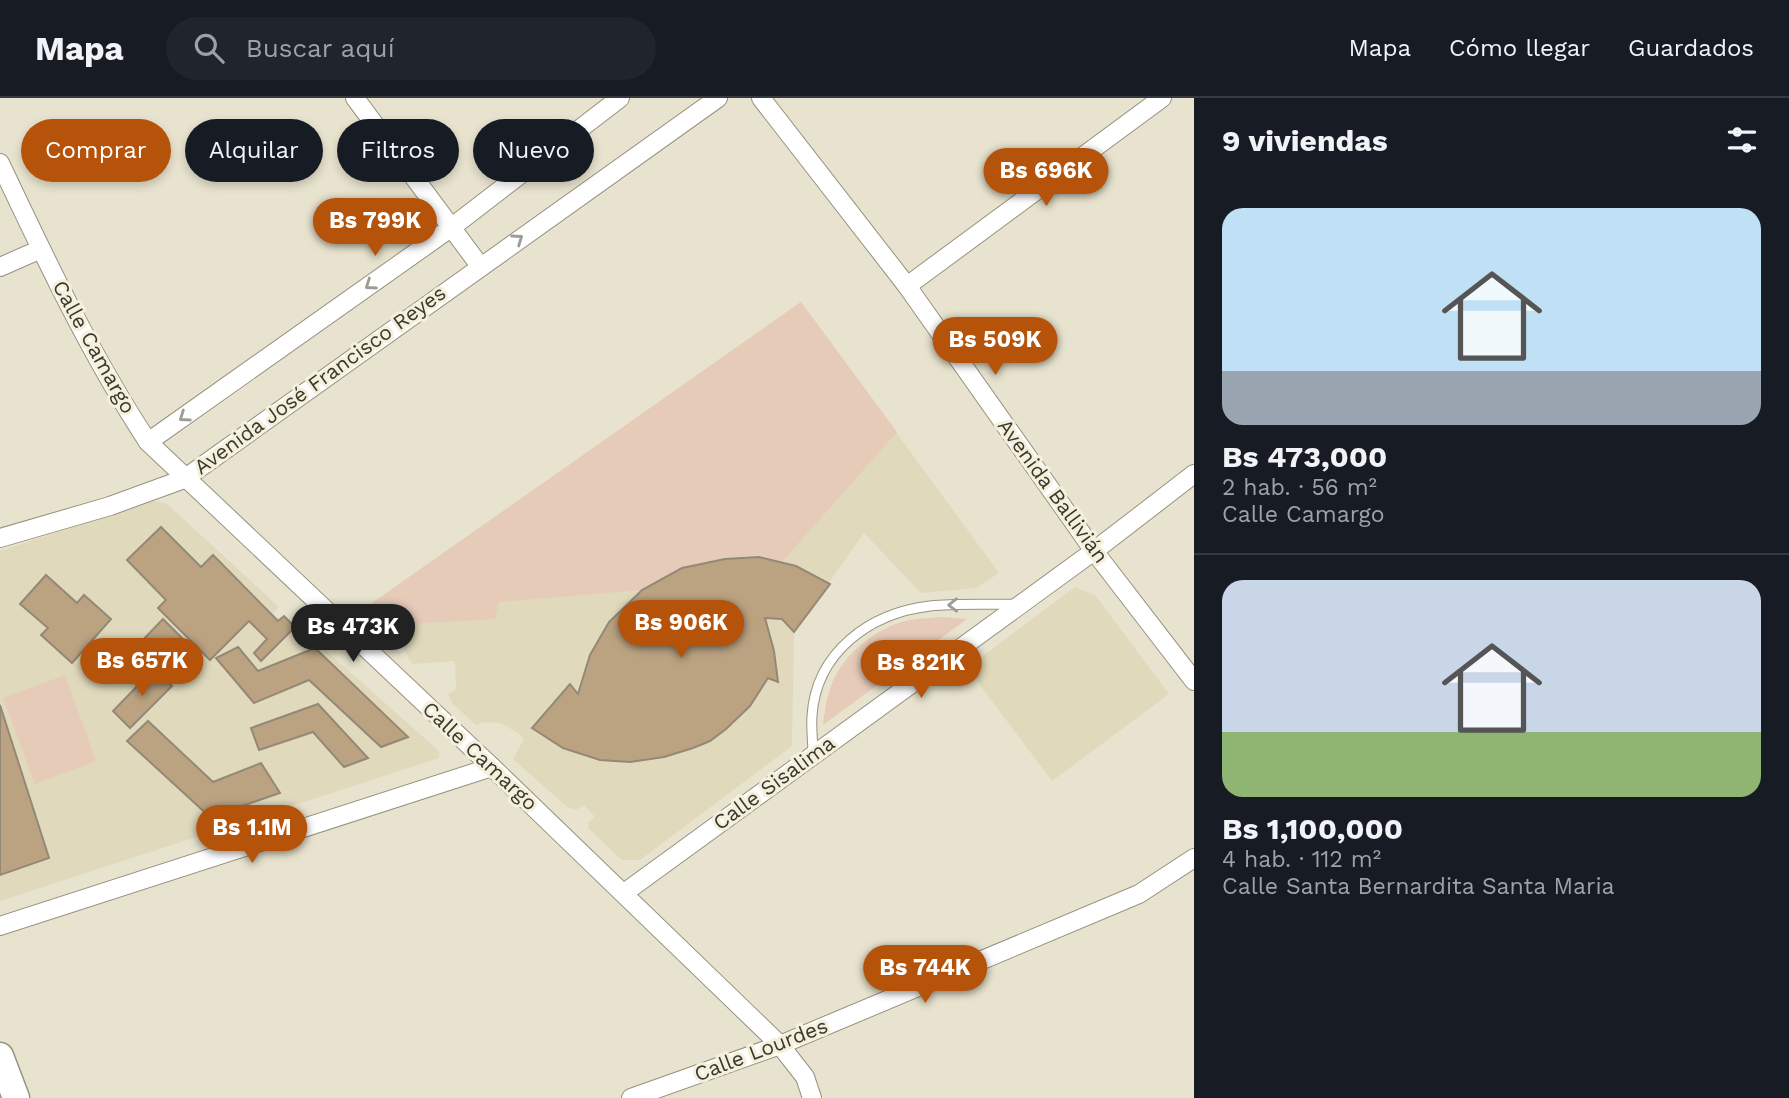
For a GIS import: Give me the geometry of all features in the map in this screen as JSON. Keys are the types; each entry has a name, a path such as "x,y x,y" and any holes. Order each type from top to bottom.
{"street":[{"path":"355,98 480,266"},
{"path":"148,443 452,227 621,98"},
{"name":"Avenida José Francisco Reyes","path":"0,538 110,506 184,479 718,98"},
{"name":"Avenida Ballivián","path":"761,98 907,286 1094,551 1194,681"},
{"path":"907,286 1152,101"},
{"name":"Calle Camargo","path":"0,163 41,249 116,393 148,443 492,767 780,1045 805,1077 812,1098"},
{"path":"0,267 41,249"},
{"name":"Calle Sisalima","path":"624,893 1094,551 1194,474"},
{"path":"0,926 492,767"},
{"name":"Calle Lourdes","path":"631,1098 780,1045 1139,894 1194,858"},
{"path":"0,1056 16,1098"}],"lane":[{"path":"813,754 812,716 818,685 830,659 861,629 890,615 930,606 1021,604"}],"shaded area":[{"path":"801,302 999,573 976,588 921,593 864,533 794,632 792,746 640,860 622,860 588,828 588,823 595,817 584,805 576,810 566,806 513,759 524,739 521,735 501,723 483,722 476,725 452,703 448,694 456,689 455,661 412,664 404,649 402,624 373,626 364,623 355,615"},
{"path":"801,302 897,432 781,563 725,559 682,568 642,590 499,602 495,619 373,626 364,623 355,615"},
{"path":"153,501 166,503 279,607 273,613 286,627 297,625 439,751 439,758 0,901 0,551"},
{"path":"1075,587 1095,595 1169,694 1052,781 967,668"},
{"path":"914,619 967,619 823,725 827,698 834,679 850,655 868,639 889,627"},
{"path":"65,675 96,761 35,784 3,698"}],"building":[{"path":"161,527 201,567 213,555 278,621 284,616 295,627 261,661 254,653 267,639 249,621 210,660 158,608 166,600 127,560"},
{"path":"759,557 796,566 830,584 794,632 782,619 765,618 774,651 778,682 768,678 750,706 726,729 710,741 693,748 664,757 630,762 600,760 563,748 532,728 570,684 578,694 590,655 609,622 642,590 682,568 725,559"},
{"path":"46,575 77,603 84,595 111,619 72,663 41,635 48,628 20,604"},
{"path":"163,619 186,642 174,654 182,662 169,676 138,645"},
{"path":"238,647 258,671 315,648 408,737 381,747 309,680 254,703 216,658"},
{"path":"154,669 172,686 130,728 113,711"},
{"path":"318,704 368,758 344,767 313,732 259,750 251,728"},
{"path":"0,705 49,858 0,875"},
{"path":"148,721 213,782 261,763 280,793 210,817 127,741"}]}
